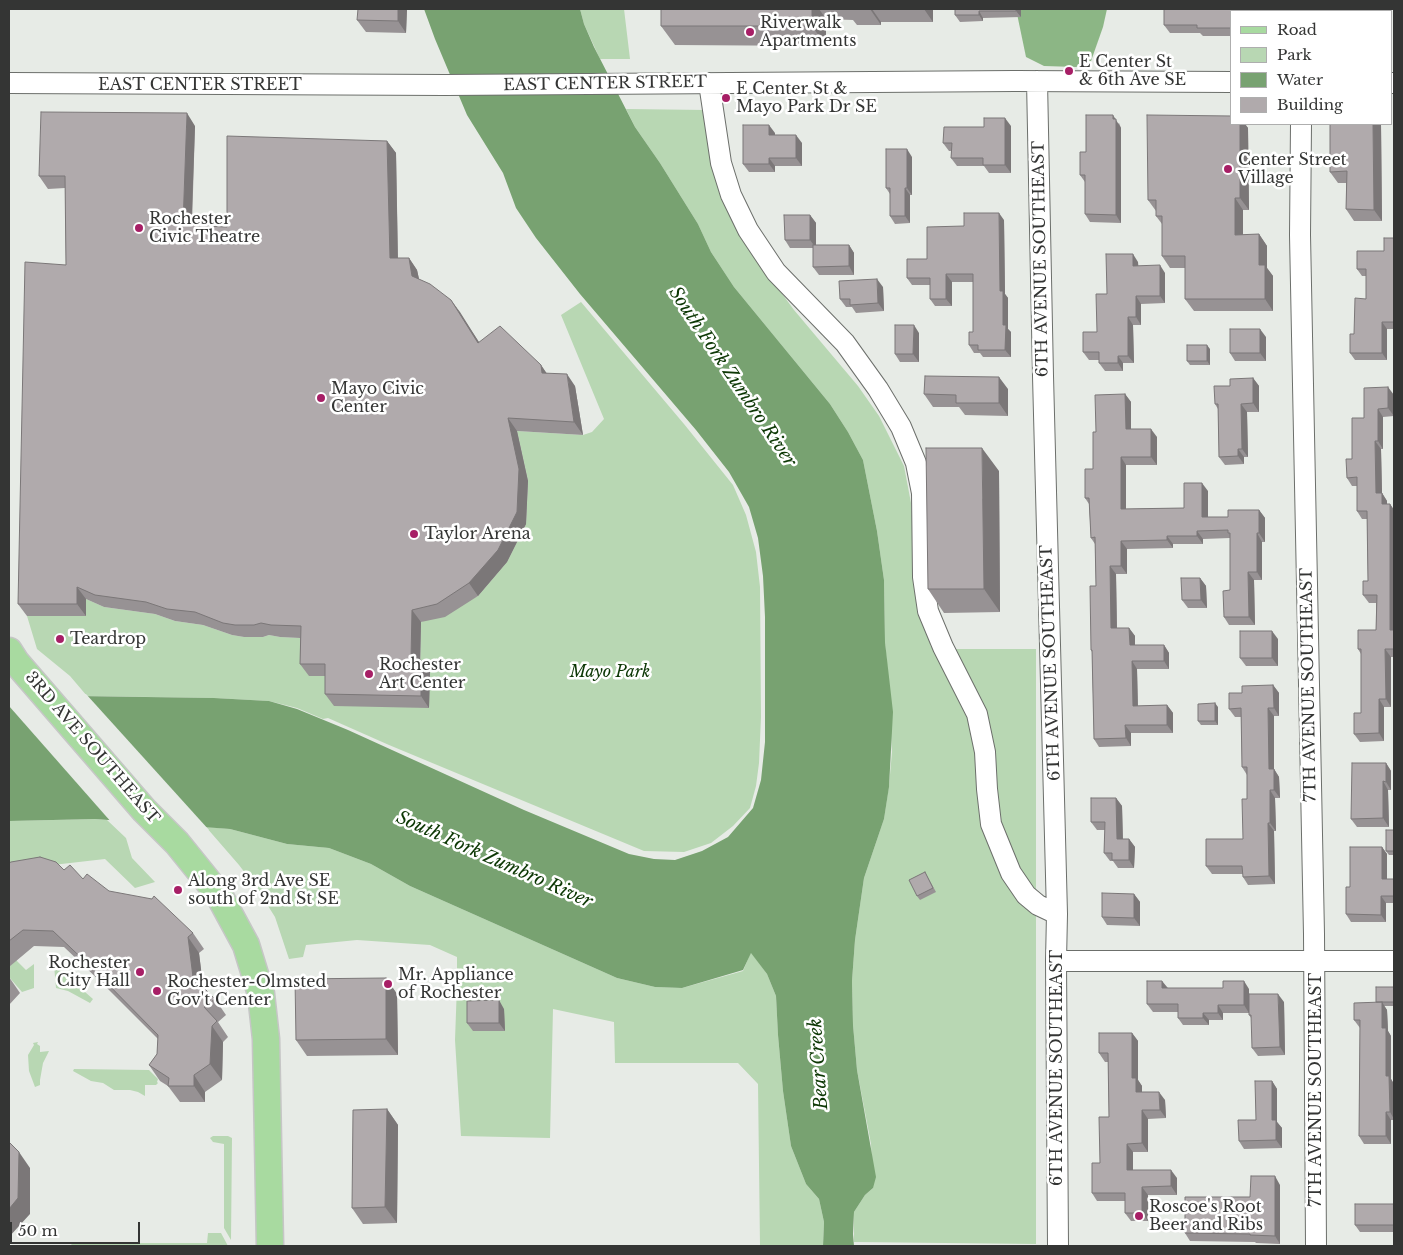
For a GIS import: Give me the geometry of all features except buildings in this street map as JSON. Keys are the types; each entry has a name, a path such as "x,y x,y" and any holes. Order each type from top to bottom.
{"main road":[{"name":"3RD AVE SOUTHEAST","path":"12,657 144,810 177,843 219,895 246,945 261,994 266,1039 270,1246"}],"street":[{"name":"EAST CENTER STREET","path":"9,83 446,86 1037,81 1230,82"},
{"name":"6TH AVENUE SOUTHEAST","path":"1037,81 1058,914 1056,961 1058,1246"},
{"path":"709,83 721,163 731,195 748,230 776,272 845,343 878,389 901,427 916,463 922,493 923,577 928,612 943,647 977,714 985,752 991,824 1011,873 1026,894 1038,905 1058,914"},
{"name":"7TH AVENUE SOUTHEAST","path":"1301,125 1300,235 1315,961 1316,1246"},
{"path":"1056,961 1394,961"}],"green space":[{"path":"580,9 624,9 630,59 600,59 584,24"},
{"path":"626,109 706,110 769,276 794,310 858,386 879,416 904,466 911,503 918,596 931,647 955,649 1036,649 1036,1244 854,1242 854,1212 865,1195 873,1188 871,1144 857,1070 853,1025 852,981 855,940 864,878 884,819 892,752 885,642 884,580 877,531 863,460 830,404 734,287 711,252 698,224 635,127"},
{"name":"Mayo Park","path":"581,302 733,485 746,515 756,552 760,587 761,717 756,786 750,808 733,826 711,843 684,852 644,851 328,718 323,719 297,708 269,701 87,696 70,676 37,649 27,616 86,616 86,599 104,607 155,614 175,621 203,625 232,635 263,637 269,635 303,638 420,672 421,622 478,596 507,562 526,524 528,481 517,431 583,435 592,432 604,419 561,315"},
{"path":"107,820 126,838 132,858 155,882 135,888 105,859 9,870 9,821"},
{"path":"206,827 230,829 287,844 329,848 371,864 410,886 617,978 655,987 682,988 743,971 751,952 767,974 776,996 783,1091 791,1146 806,1184 819,1199 824,1222 823,1245 760,1246 758,1084 738,1063 615,1063 614,1022 553,1009 550,1138 461,1136 455,1040 457,957 430,945 357,940 306,945 303,957 289,959 275,917 239,865"},
{"path":"16,960 26,970 34,964 34,988 22,992 9,977 9,967"},
{"path":"54,965 93,999 90,1003 68,991 56,988"},
{"path":"38,1042 40,1052 49,1051 43,1063 40,1085 35,1087 29,1071 28,1055 34,1045 33,1043"},
{"path":"74,1069 149,1070 158,1079 158,1083 156,1085 145,1085 145,1096 130,1090 114,1090 103,1083 91,1081 73,1071"},
{"path":"213,1136 228,1136 232,1138 231,1240 224,1228 224,1144 213,1142 210,1138"},
{"path":"208,1233 221,1233 228,1246 71,1246 72,1242 207,1243"}],"shaded area":[{"path":"1016,9 1107,9 1091,61 1076,67 1044,66 1026,57"}],"water":[{"path":"424,9 580,9 594,47 635,127 698,224 711,252 734,287 830,404 863,460 877,531 884,580 885,642 893,712 889,787 884,819 864,878 855,940 852,981 857,1070 876,1177 873,1188 865,1195 854,1212 854,1246 823,1246 824,1222 819,1199 806,1184 791,1146 783,1091 776,996 767,974 751,953 743,970 682,988 655,987 617,978 410,886 371,864 329,848 287,844 230,829 95,819 9,821 9,695 214,698 269,701 297,709 348,730 524,810 629,854 654,859 675,860 702,851 728,837 753,808 761,780 765,742 765,617 763,576 758,538 749,507 729,472 696,430 580,294 536,238 516,208 503,173 467,115"}],"pier":[{"path":"9,693 86,694 209,830 112,823 9,706"}],"place":[{"name":"Riverwalk Apartments","path":"750,32"},
{"name":"E Center St & 6th Ave SE","path":"1069,71"},
{"name":"E Center St & Mayo Park Dr SE","path":"726,98"},
{"name":"Center Street Village","path":"1228,169"},
{"name":"Rochester Civic Theatre","path":"139,228"},
{"name":"Mayo Civic Center","path":"321,398"},
{"name":"Taylor Arena","path":"414,534"},
{"name":"Teardrop","path":"60,639"},
{"name":"Rochester Art Center","path":"369,674"},
{"name":"Along 3rd Ave SE south of 2nd St SE","path":"178,890"},
{"name":"Rochester City Hall","path":"140,972"},
{"name":"Mr. Appliance of Rochester","path":"388,984"},
{"name":"Rochester-Olmsted Gov't Center","path":"157,991"},
{"name":"Roscoe's Root Beer and Ribs","path":"1139,1216"}],"water label":[{"name":"South Fork Zumbro River","path":"732,377"},
{"name":"South Fork Zumbro River","path":"494,860"},
{"name":"Bear Creek","path":"819,1064"}]}
